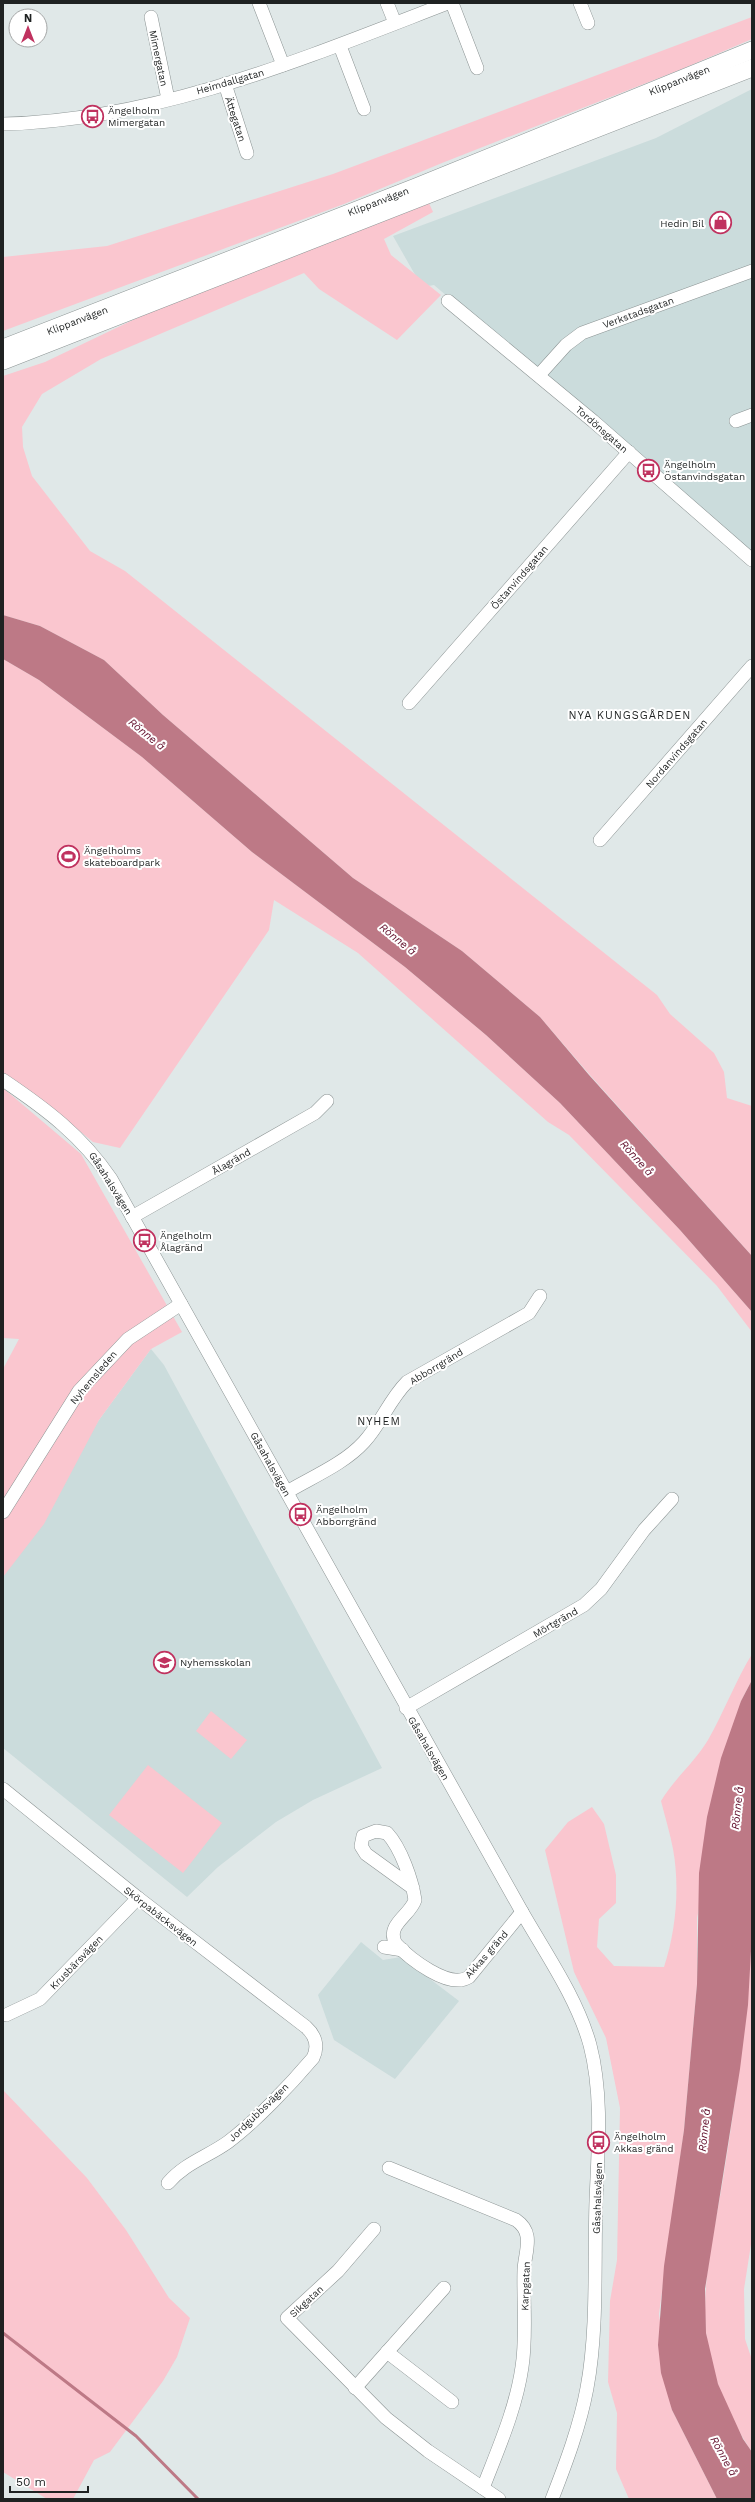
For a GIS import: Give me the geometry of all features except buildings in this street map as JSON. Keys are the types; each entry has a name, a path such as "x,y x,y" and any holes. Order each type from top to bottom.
{"main road":[{"name":"Klippanvägen","path":"3,348 416,187 752,50"},
{"name":"Klippanvägen","path":"3,361 752,68"}],"street":[{"path":"259,3 283,65"},
{"path":"387,3 395,23"},
{"name":"Heimdallgatan","path":"3,124 73,119 168,99 225,84 340,46 448,3"},
{"path":"452,3 477,68"},
{"path":"580,3 588,23"},
{"name":"Mimergatan","path":"150,17 168,99"},
{"path":"340,46 364,109"},
{"name":"Ättegatan","path":"225,84 247,153"},
{"name":"Verkstadsgatan","path":"539,375 566,345 582,333 752,271"},
{"name":"Tordönsgatan","path":"448,301 539,375 752,560"},
{"path":"736,421 752,415"},
{"name":"Östanvindsgatan","path":"409,703 629,452"},
{"name":"Nordanvindsgatan","path":"600,840 752,666"},
{"name":"Gåsahalsvägen","path":"3,1080 62,1123 82,1140 108,1174 287,1492 406,1708 522,1912 574,2006 585,2031 593,2058 598,2108 598,2166 589,2374 579,2424 552,2499"},
{"name":"Ålagränd","path":"132,1217 315,1113 327,1102"},
{"name":"Abborrgränd","path":"287,1492 358,1448 372,1432 398,1391 407,1382 529,1313 540,1296"},
{"name":"Nyhemsleden","path":"3,1512 79,1390 128,1339 181,1304"},
{"name":"Mörtgränd","path":"406,1708 584,1605 601,1588 644,1530 672,1499"},
{"name":"Skörpabäcksvägen","path":"3,1789 138,1898 306,2027 316,2043"},
{"name":"Akkas gränd","path":"413,1888 366,1854 361,1846 363,1836 378,1830 388,1834 408,1872 413,1888 414,1903 393,1932 394,1940 403,1950 444,1979 462,1981 468,1977 522,1912"},
{"name":"Krusbärsvägen","path":"6,2015 40,1999 138,1898"},
{"name":"Akkas gränd","path":"384,1947 403,1950"},
{"name":"Jordgubbsvägen","path":"168,2183 181,2168 217,2149 246,2127 313,2058 316,2043"},
{"name":"Karpgatan","path":"389,2168 516,2220 526,2231 528,2243 524,2268 522,2366 516,2396 483,2488"},
{"name":"Sikgatan","path":"374,2229 338,2272 287,2318 355,2388 407,2434 499,2499"},
{"path":"355,2388 444,2288"},
{"path":"387,2352 452,2402"}],"shaded area":[{"path":"752,17 752,39 682,69 442,163 344,204 3,331 3,257 107,246 333,174"},
{"path":"752,89 752,558 434,285 422,287 393,236 656,138"},
{"path":"429,203 433,212 384,239 391,255 441,295 397,340 319,289 304,273 101,359 42,394 22,427 23,447 32,476 90,551 125,571 657,995 670,1014 714,1053 724,1072 727,1098 752,1106 752,1256 540,1017 462,951 353,878 163,715 104,660 40,626 3,615 3,376 45,362 158,308"},
{"path":"3,659 39,680 142,757 252,852 405,967 486,1035 560,1103 680,1230 752,1312 752,1332 717,1286 569,1135 548,1122 358,953 274,900 269,930 120,1148 93,1142 37,1096 3,1073"},
{"path":"3,1088 81,1154 182,1332 151,1349 99,1420 44,1524 3,1577 3,1369 19,1339 3,1338"},
{"name":"Nyhemsskolan","path":"151,1349 164,1365 382,1768 313,1800 276,1822 218,1867 187,1897 3,1748 3,1577 99,1420"},
{"path":"752,1654 752,1680 741,1701 697,1918 697,1984 684,2130 659,2314 672,2410 717,2499 629,2499 616,2469 617,2413 608,2382 610,2301 617,2260 620,2108 606,2038 574,1972 545,1850 568,1822 592,1807 604,1824 616,1875 616,1903 599,1919 597,1947 614,1966 664,1967 674,1924 676,1909 676,1878 673,1849 661,1801 708,1740"},
{"path":"211,1711 247,1740 231,1759 196,1731"},
{"path":"148,1765 222,1823 183,1873 109,1815"},
{"path":"752,1933 752,2238 744,2289 745,2339 752,2360 752,2452 736,2425 716,2379 708,2347 705,2312 707,2272 729,2143 741,2053"},
{"path":"361,1942 383,1960 401,1957 459,2001 395,2079 334,2040 318,1995"},
{"path":"3,2090 87,2178 126,2230 169,2298 190,2318 177,2357 163,2381 110,2452 94,2460 73,2499 47,2499 3,2472"}],"water":[{"name":"Rönne å","path":"3,615 40,626 104,660 163,715 353,878 462,951 540,1017 589,1075 752,1256 752,1312 680,1230 560,1103 486,1035 405,967 252,852 142,757 39,680 3,659"},
{"name":"Rönne å","path":"752,1680 752,1933 748,2005 740,2069 705,2289 706,2333 718,2384 743,2439 752,2452 752,2499 717,2499 672,2410 661,2373 658,2345 664,2266 684,2130 697,1984 699,1873 707,1817 721,1758 741,1701"}],"waterway":[{"path":"3,2333 136,2436 198,2499"}],"place":[{"name":"Ängelholm Mimergatan","path":"92,116"},
{"name":"Hedin Bil","path":"720,223"},
{"name":"Ängelholm Östanvindsgatan","path":"649,470"},
{"name":"Ängelholms skateboardpark","path":"68,856"},
{"name":"Ängelholm Ålagränd","path":"145,1241"},
{"name":"Ängelholm Abborrgränd","path":"300,1515"},
{"name":"Nyhemsskolan","path":"164,1662"},
{"name":"Ängelholm Akkas gränd","path":"598,2142"}],"district":[{"name":"NYA KUNGSGÅRDEN","path":"630,715"},
{"name":"NYHEM","path":"379,1421"}]}
